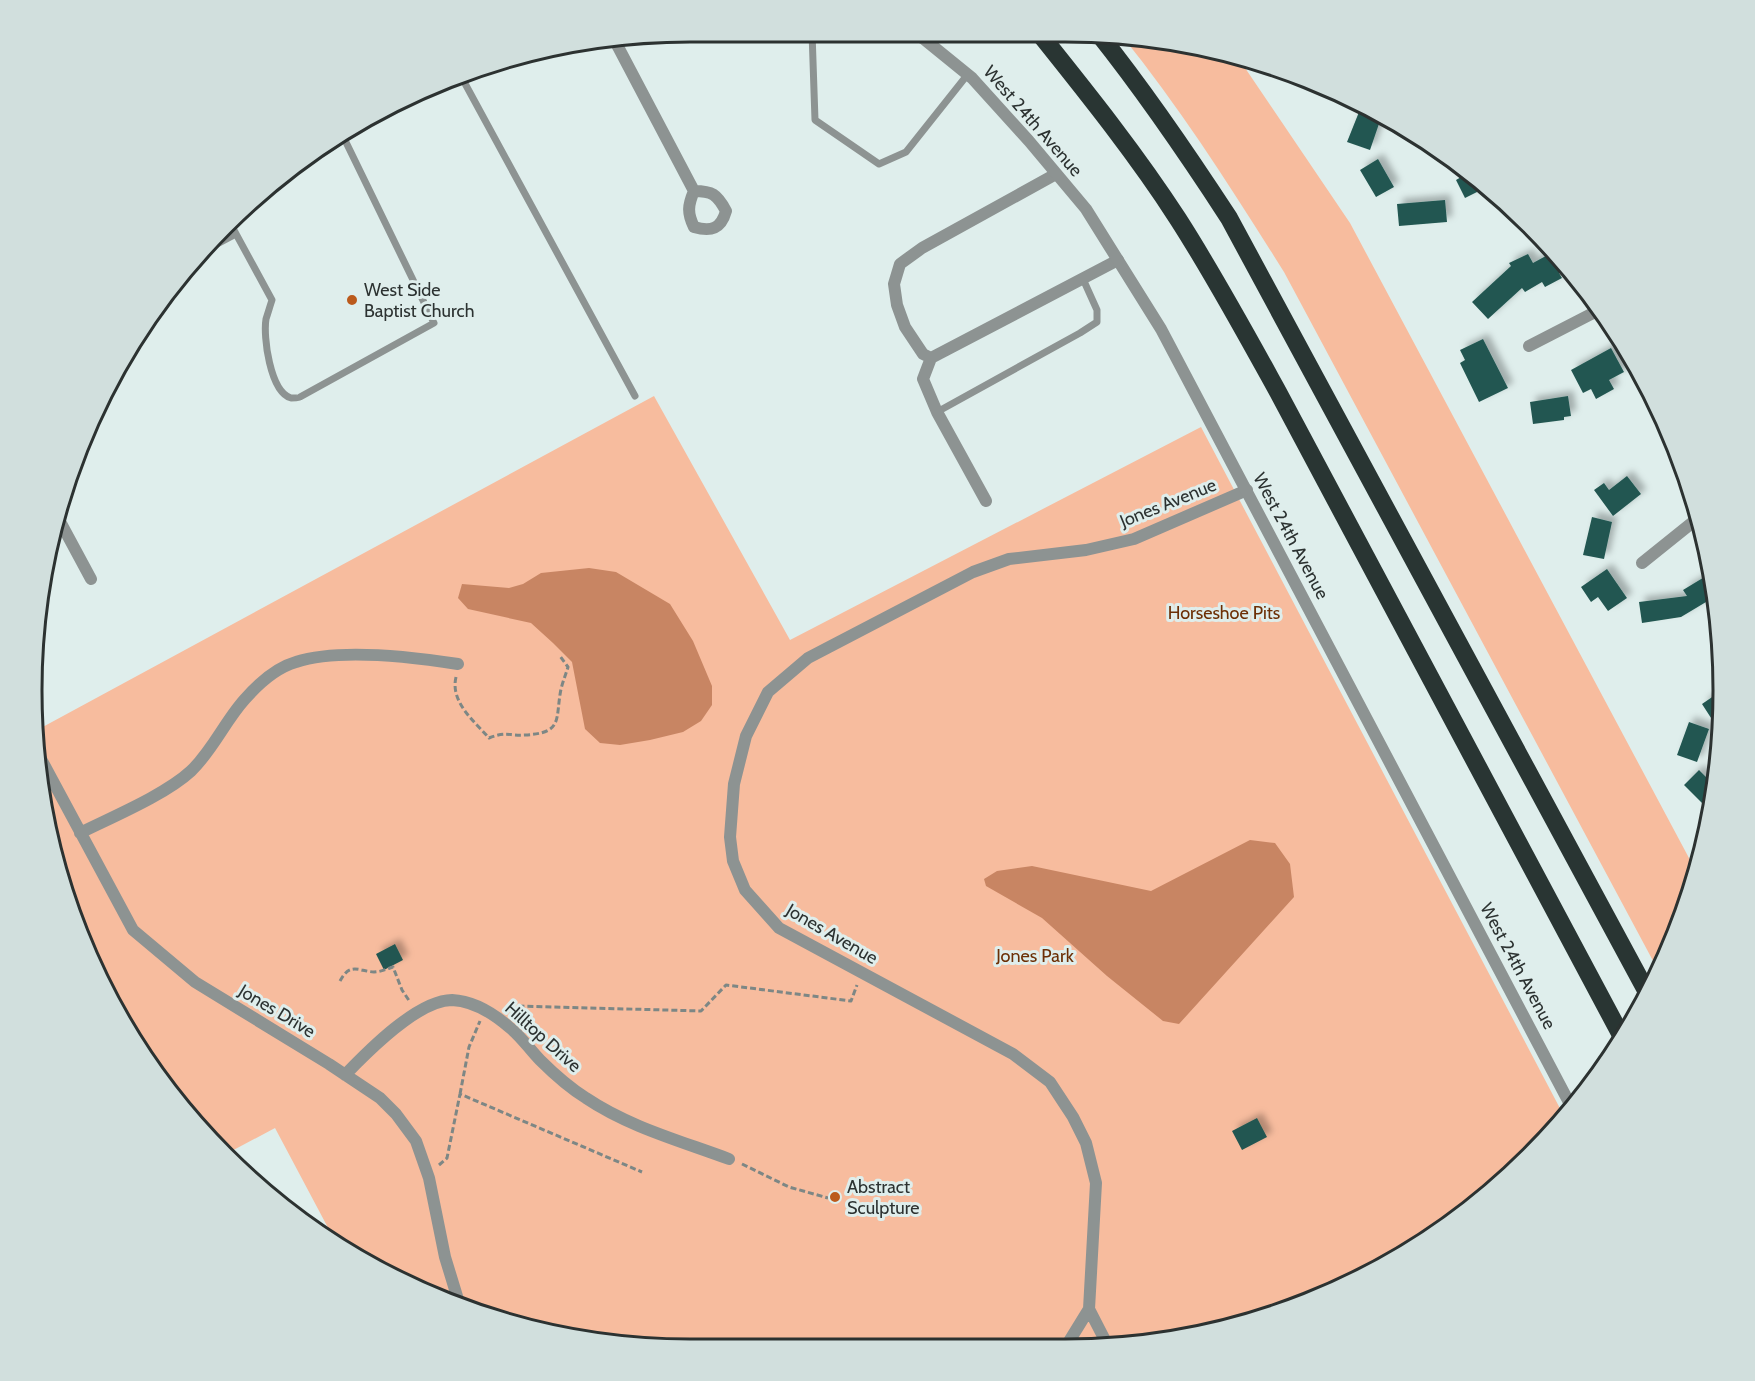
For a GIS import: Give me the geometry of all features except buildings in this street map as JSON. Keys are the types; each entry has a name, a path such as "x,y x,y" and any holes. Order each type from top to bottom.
{"highway":[{"path":"1047,42 1110,123 1177,217 1222,291 1618,1029"},
{"path":"1106,43 1181,144 1229,218 1642,984"}],"street":[{"name":"West 24th Avenue","path":"928,42 968,74 1086,209 1161,329 1567,1099"},
{"path":"618,47 694,190"},
{"path":"931,358 923,354 905,327 897,305 894,284 900,264 922,248 1056,174"},
{"path":"986,501 937,412 923,379 931,358 1118,260"},
{"path":"1529,346 1592,314"},
{"name":"Jones Avenue","path":"1089,1309 1096,1183 1086,1143 1050,1082 1013,1053 778,928 746,890 733,861 730,837 734,784 746,736 768,692 808,658 973,572 1009,559 1086,550 1134,539 1247,490"},
{"path":"1642,562 1691,523"},
{"path":"63,527 91,579"},
{"path":"80,833 164,790 189,772 210,751 243,700 269,675 294,662 326,655 422,658 458,664"},
{"name":"Jones Drive","path":"48,773 133,930 195,982 345,1075 380,1098 396,1114 416,1141 427,1172 445,1257 457,1296"},
{"name":"Hilltop Drive","path":"345,1075 400,1025 429,1006 452,1000 477,1005 506,1024 542,1062 584,1097 616,1116 729,1159"},
{"path":"1089,1309 1104,1338"},
{"path":"1071,1339 1089,1309"}],"lane":[{"path":"812,42 815,120 879,164 906,152 968,74"},
{"path":"464,83 635,396"},
{"path":"234,230 272,300 266,320 266,345 275,380 281,392 291,398 300,398 434,323 346,141"},
{"path":"224,240 236,234"},
{"path":"937,412 1097,322 1097,310 1083,279"}],"path":[{"path":"458,664 454,687 464,710 489,738 503,733 519,736 551,730 558,719 561,689 568,667 560,656"},
{"path":"340,981 346,972 352,969 362,968 372,972 393,967 402,990 417,1013"},
{"path":"506,1024 518,1006 701,1011 726,985 851,1001 861,972"},
{"path":"427,1172 434,1170 447,1158 469,1047 485,1011"},
{"path":"460,1094 642,1172"},
{"path":"729,1159 789,1187 828,1198"}],"green space":[{"path":"1130,46 1191,54 1245,68 1350,223 1690,860 1679,899 1653,961 1284,272 1226,181"},
{"name":"Jones Park","path":"654,396 790,640 1201,427 1560,1108 1523,1149 1492,1178 1425,1230 1389,1252 1313,1290 1273,1305 1191,1327 1107,1338 690,1339 648,1338 606,1333 564,1327 523,1317 442,1290 366,1252 330,1230 275,1128 233,1150 176,1085 151,1051 129,1015 91,939 76,899 54,817 43,727"}],"shaded area":[{"path":"589,568 616,572 670,604 693,641 712,686 712,705 701,721 683,732 650,740 620,745 600,743 585,729 572,662 531,623 468,609 458,598 462,584 509,588 523,584 541,573"},
{"path":"1250,840 1275,843 1290,864 1294,897 1179,1024 1163,1021 1107,976 1042,918 986,886 984,879 997,871 1032,866 1151,891"}],"place":[{"name":"West Side Baptist Church","path":"352,300"},
{"name":"Abstract Sculpture","path":"835,1197"}],"park label":[{"name":"Horseshoe Pits","path":"1224,613"}]}
